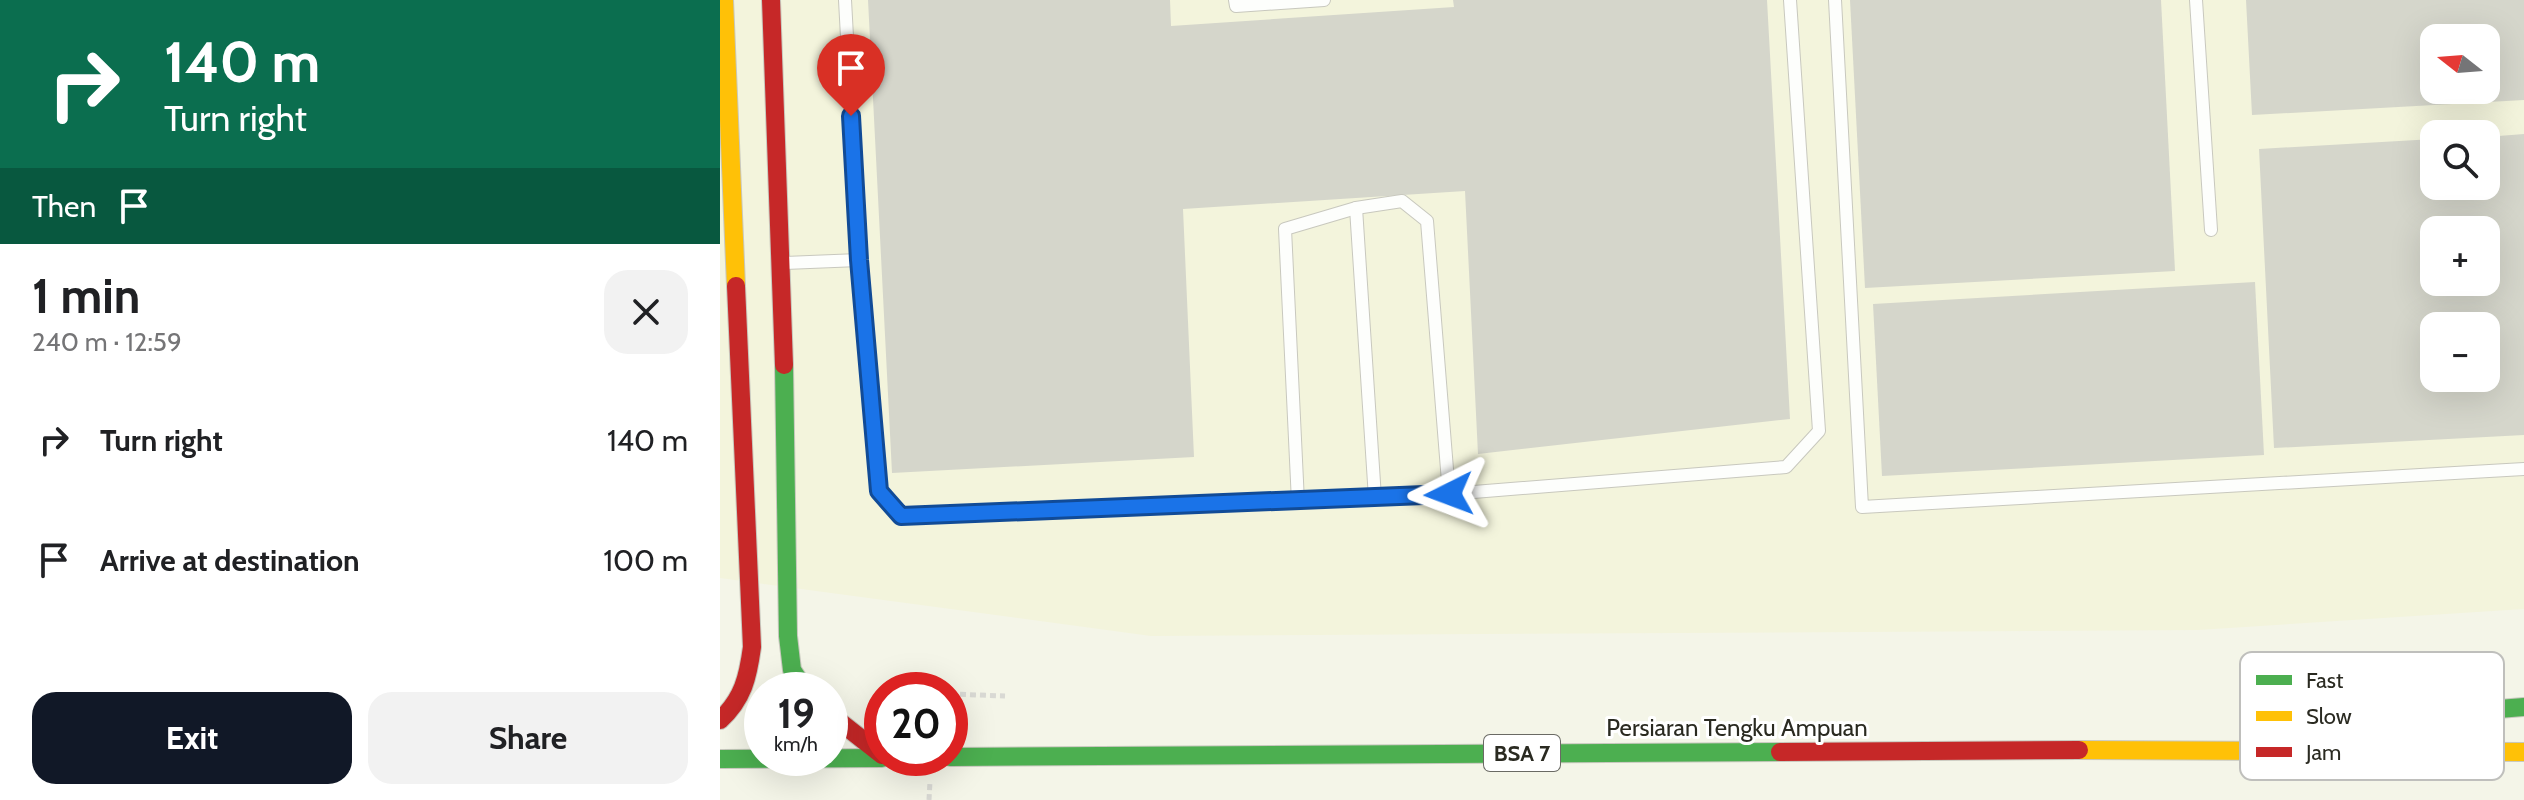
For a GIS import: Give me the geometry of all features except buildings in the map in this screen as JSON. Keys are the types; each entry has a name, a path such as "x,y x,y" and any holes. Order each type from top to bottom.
{"main road":[{"path":"720,720 738,705 747,680 752,647 724,0"},
{"path":"771,0 782,263 788,636 793,672"},
{"path":"2504,709 2524,707"},
{"path":"848,729 864,741"},
{"path":"2094,750 2240,730"},
{"name":"Persiaran Tengku Ampuan","path":"968,757 2240,751"},
{"name":"Persiaran Tengku Ampuan","path":"2504,752 2524,752"},
{"path":"720,759 864,756"}],"lane":[{"path":"845,0 859,260 879,491 901,516 1449,494 1786,467 1819,431 1790,0"},
{"path":"1235,0 1236,6 1324,0"},
{"path":"1835,0 1862,507 2524,469"},
{"path":"2196,0 2211,230"},
{"path":"1298,502 1285,229 1356,208 1402,201 1427,221 1449,494"},
{"path":"1356,208 1375,498"},
{"path":"782,263 859,260"}],"path":[{"path":"968,695 1005,696"}],"shaded area":[{"path":"720,0 2524,0 2524,609 2198,630 1151,636 720,578"}],"traffic: fast":[{"path":"784,365 788,636 793,672"},
{"path":"2504,709 2524,707"},
{"path":"968,757 1780,752"},
{"path":"720,759 864,758"}],"traffic: slow":[{"path":"724,0 736,286"},
{"path":"2079,750 2240,751"},
{"path":"2504,752 2524,752"}],"traffic: jam":[{"path":"771,0 784,365"},
{"path":"720,720 743,687 752,647 736,286"},
{"path":"848,728 864,741"},
{"path":"1780,752 2079,750"}],"route":[{"path":"851,116 859,260 879,491 901,516 1449,494"}]}
